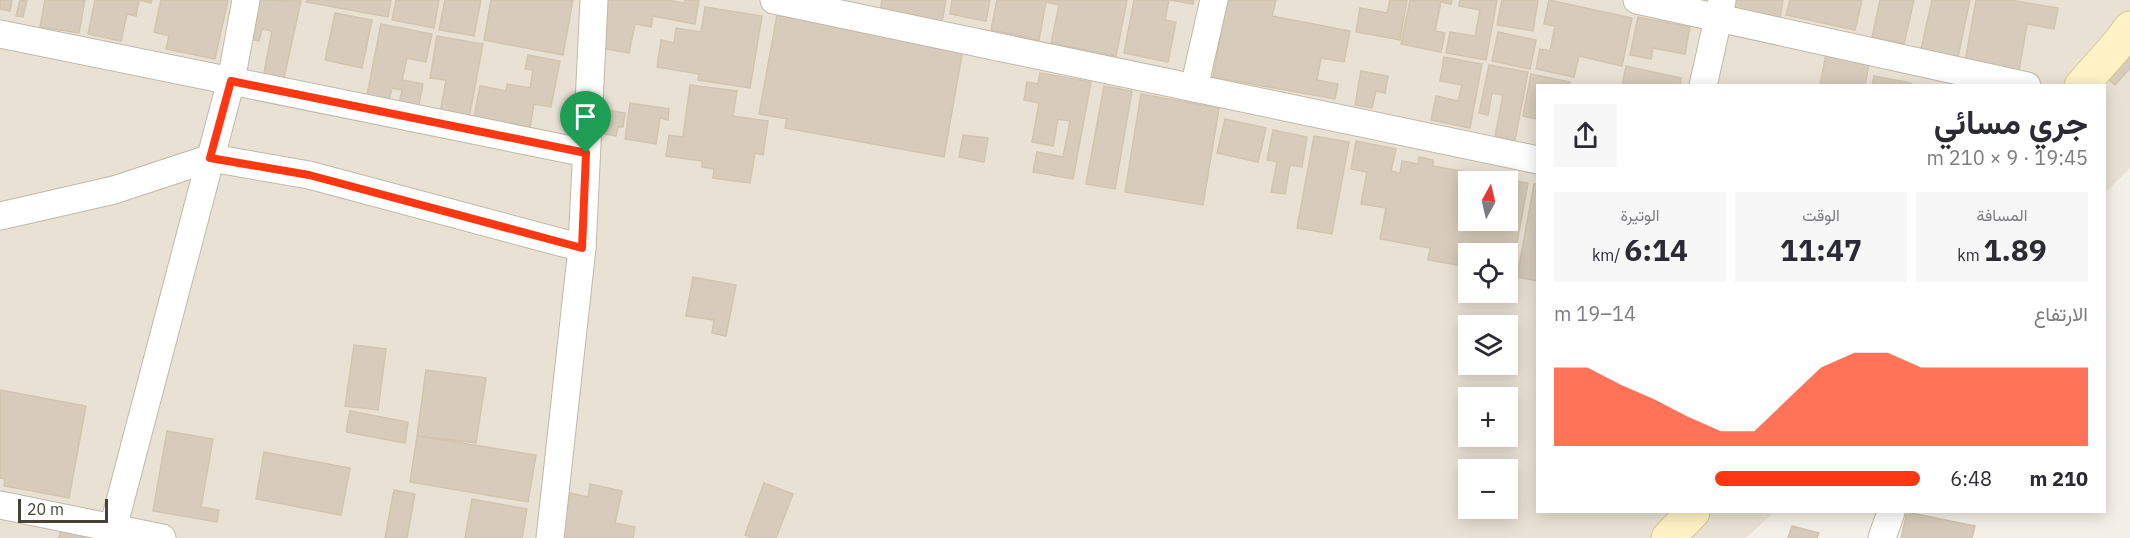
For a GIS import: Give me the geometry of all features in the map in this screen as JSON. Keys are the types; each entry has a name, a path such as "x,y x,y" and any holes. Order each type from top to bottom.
{"street":[{"path":"113,528 231,81 246,0"},
{"path":"550,538 582,248 594,0"},
{"path":"774,0 1536,160"},
{"path":"1194,88 1214,0"},
{"path":"1637,0 1720,9 2019,84"},
{"path":"1703,84 1720,9"},
{"path":"2083,84 2130,28"},
{"path":"0,34 586,153"},
{"path":"0,216 114,190 210,158 309,175 582,248"},
{"path":"0,506 70,529 113,528 162,538"},
{"path":"1668,538 1692,513"},
{"path":"1882,538 1891,513"}],"shaded area":[{"path":"0,0 2130,0 2130,168 2106,192 2106,84 1536,84 1536,513 1773,513 1746,538 0,538"}],"building":[{"path":"0,0 12,0 10,11 0,9"},
{"path":"20,0 27,0 23,17 16,16"},
{"path":"45,0 85,0 79,33 40,27"},
{"path":"95,0 139,0 136,16 127,14 121,41 88,34"},
{"path":"161,0 228,0 215,59 166,49 169,36 154,32"},
{"path":"237,0 301,1 284,78 264,73 272,31 262,29 259,41 230,35"},
{"path":"307,0 391,0 388,17 306,2"},
{"path":"396,0 439,0 434,28 392,20"},
{"path":"445,0 481,0 474,36 439,30"},
{"path":"491,0 573,0 563,55 484,40"},
{"path":"603,0 667,0 684,3 685,0 699,0 695,24 653,16 651,27 635,24 629,53 594,47"},
{"path":"882,0 946,0 942,22 880,11"},
{"path":"952,0 990,0 986,21 950,14"},
{"path":"997,0 1127,0 1116,56 1051,43 1059,5 1046,2 1039,40 991,30"},
{"path":"1134,0 1169,0 1165,20 1176,22 1168,62 1124,53"},
{"path":"1169,0 1194,0 1193,4"},
{"path":"1227,0 1276,0 1272,16 1350,31 1344,62 1321,58 1317,80 1338,84 1335,99 1213,77"},
{"path":"1390,0 1407,0 1400,40 1356,32 1360,8 1387,13"},
{"path":"1410,0 1452,0 1451,4 1441,2 1435,31 1445,33 1441,52 1401,44"},
{"path":"1460,0 1497,0 1486,60 1446,53 1450,32 1475,36 1480,10 1459,6"},
{"path":"1502,0 1538,0 1533,31 1497,25"},
{"path":"1549,0 1632,18 1622,66 1579,56 1574,77 1536,69 1540,49 1550,51 1555,26 1544,24"},
{"path":"1732,0 1783,0 1780,18 1730,7"},
{"path":"1790,0 1862,0 1855,30 1786,15"},
{"path":"1880,0 1914,0 1904,44 1872,37"},
{"path":"1932,0 1970,0 1958,57 1921,49"},
{"path":"1976,0 2010,0 2058,8 2054,29 2027,24 2019,71 1965,62"},
{"path":"705,7 762,16 750,88 698,80 699,74 657,67 661,40 674,43 676,28 701,32"},
{"path":"335,13 372,20 362,68 325,60"},
{"path":"777,15 963,49 944,157 785,128 787,119 759,114"},
{"path":"1638,17 1690,27 1685,54 1653,48 1651,59 1630,55"},
{"path":"381,24 432,34 426,62 407,58 402,80 423,84 418,109 399,104 402,90 392,88 389,100 367,95"},
{"path":"1498,32 1536,40 1530,69 1492,61"},
{"path":"437,36 483,44 469,118 440,113 446,80 430,78"},
{"path":"2130,44 2130,68 2115,85 2103,75"},
{"path":"1826,54 1869,63 1865,84 1820,84"},
{"path":"528,55 560,61 551,107 534,104 529,133 473,122 480,86 506,91 507,84 530,88 533,70 525,69"},
{"path":"1444,57 1482,64 1470,128 1431,120 1436,96 1458,101 1462,85 1440,81"},
{"path":"1489,65 1528,72 1515,140 1495,136 1503,95 1492,93 1488,115 1479,113"},
{"path":"1626,66 1681,78 1680,84 1622,84"},
{"path":"1361,71 1388,76 1385,93 1376,91 1372,108 1355,105"},
{"path":"1040,73 1091,82 1073,179 1033,172 1037,152 1063,157 1070,121 1058,119 1053,146 1032,142 1039,103 1024,100 1027,82 1038,84"},
{"path":"1531,74 1570,82 1570,84 1536,84 1536,119 1523,116"},
{"path":"1874,76 1911,83 1911,84 1872,84"},
{"path":"690,85 737,91 733,116 768,121 763,155 755,153 750,183 713,178 714,169 702,167 702,161 666,156 669,135 683,137"},
{"path":"1104,86 1132,91 1115,189 1086,184"},
{"path":"1141,94 1219,108 1203,205 1125,192"},
{"path":"630,103 669,109 668,120 660,118 656,144 625,139"},
{"path":"602,109 625,113 623,127 618,127 616,136 598,133"},
{"path":"1225,119 1266,128 1258,162 1217,153"},
{"path":"1273,130 1307,137 1302,167 1290,165 1285,194 1271,192 1277,162 1267,160"},
{"path":"963,135 988,138 984,162 959,157"},
{"path":"1314,136 1349,142 1332,234 1297,228"},
{"path":"1356,141 1396,149 1391,171 1400,173 1402,161 1418,164 1419,157 1433,160 1433,166 1461,171 1458,171 1458,231 1518,231 1518,181 1528,183 1517,243 1458,243 1458,265 1428,260 1430,248 1380,239 1386,208 1361,204 1367,172 1351,169"},
{"path":"1534,184 1536,184 1536,281 1518,277"},
{"path":"693,277 736,285 726,336 712,333 714,320 686,316"},
{"path":"354,345 386,349 378,410 345,406"},
{"path":"426,370 486,378 476,443 417,436"},
{"path":"0,390 86,406 69,498 4,486 5,479 0,478"},
{"path":"350,411 408,422 405,443 346,432"},
{"path":"167,431 213,439 201,507 219,510 217,522 153,511"},
{"path":"417,436 536,455 528,502 410,482"},
{"path":"264,452 350,468 341,515 256,499"},
{"path":"764,483 793,494 776,538 753,538 745,535"},
{"path":"590,484 622,491 615,523 635,527 633,538 561,538 570,493 588,497"},
{"path":"394,490 415,494 407,538 385,538"},
{"path":"472,499 527,509 522,538 465,538"},
{"path":"1907,513 1975,526 1972,538 1901,538"},
{"path":"62,526 114,538 59,538"},
{"path":"1792,526 1819,533 1817,538 1788,538"}],"route":[{"path":"231,81 586,153 582,248 309,175 210,158 231,81"}]}
